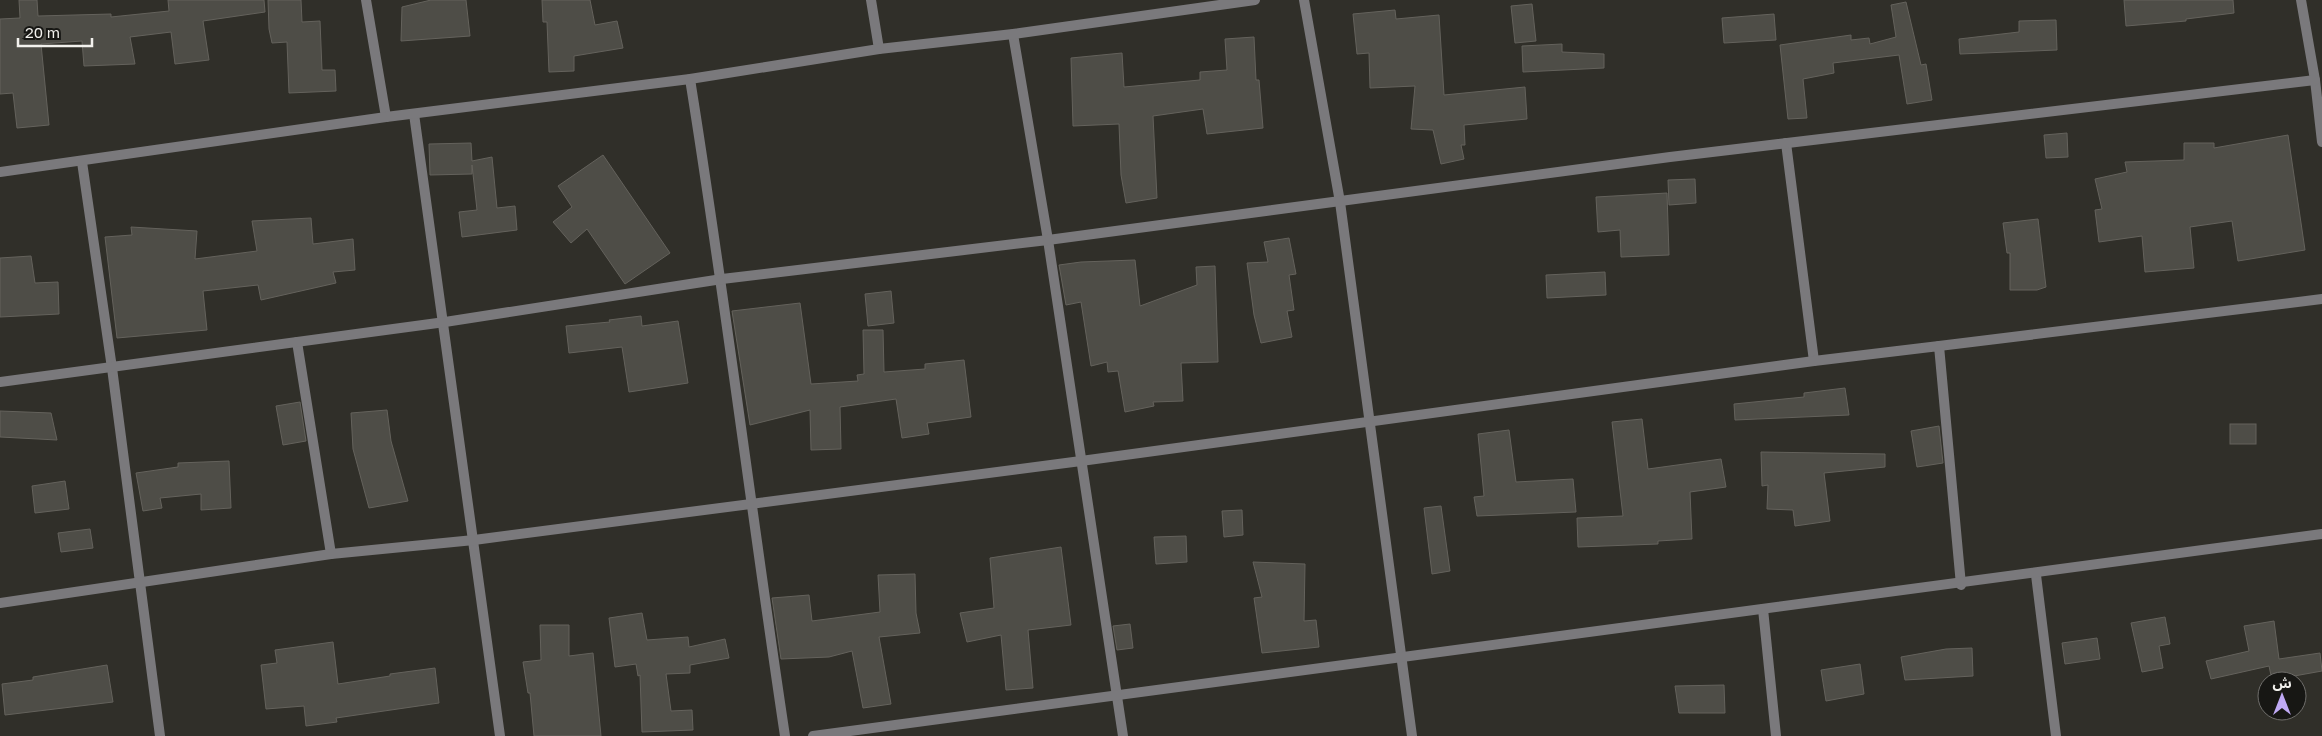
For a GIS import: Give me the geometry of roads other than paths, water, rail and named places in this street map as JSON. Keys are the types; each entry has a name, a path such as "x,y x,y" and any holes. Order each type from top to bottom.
{"street":[{"path":"366,0 386,117"},
{"path":"871,0 879,49"},
{"path":"0,172 82,162 386,117 690,78 879,49 1013,34 1255,0"},
{"path":"1304,0 1340,202 1412,736"},
{"path":"2301,0 2315,80 2322,142"},
{"path":"1013,34 1048,240 1123,736"},
{"path":"690,78 722,279 750,503 785,736"},
{"path":"0,382 444,322 722,279 1048,240 1786,143 2315,80"},
{"path":"414,114 500,736"},
{"path":"1786,143 1814,361"},
{"path":"82,162 112,368 160,736"},
{"path":"0,603 140,584 331,554 474,540 750,503 1081,462 1814,361 2322,299"},
{"path":"296,342 331,554"},
{"path":"1939,346 1961,585"},
{"path":"814,736 1116,694 2036,575 2322,534"},
{"path":"2036,575 2056,736"},
{"path":"1763,609 1776,736"}]}
